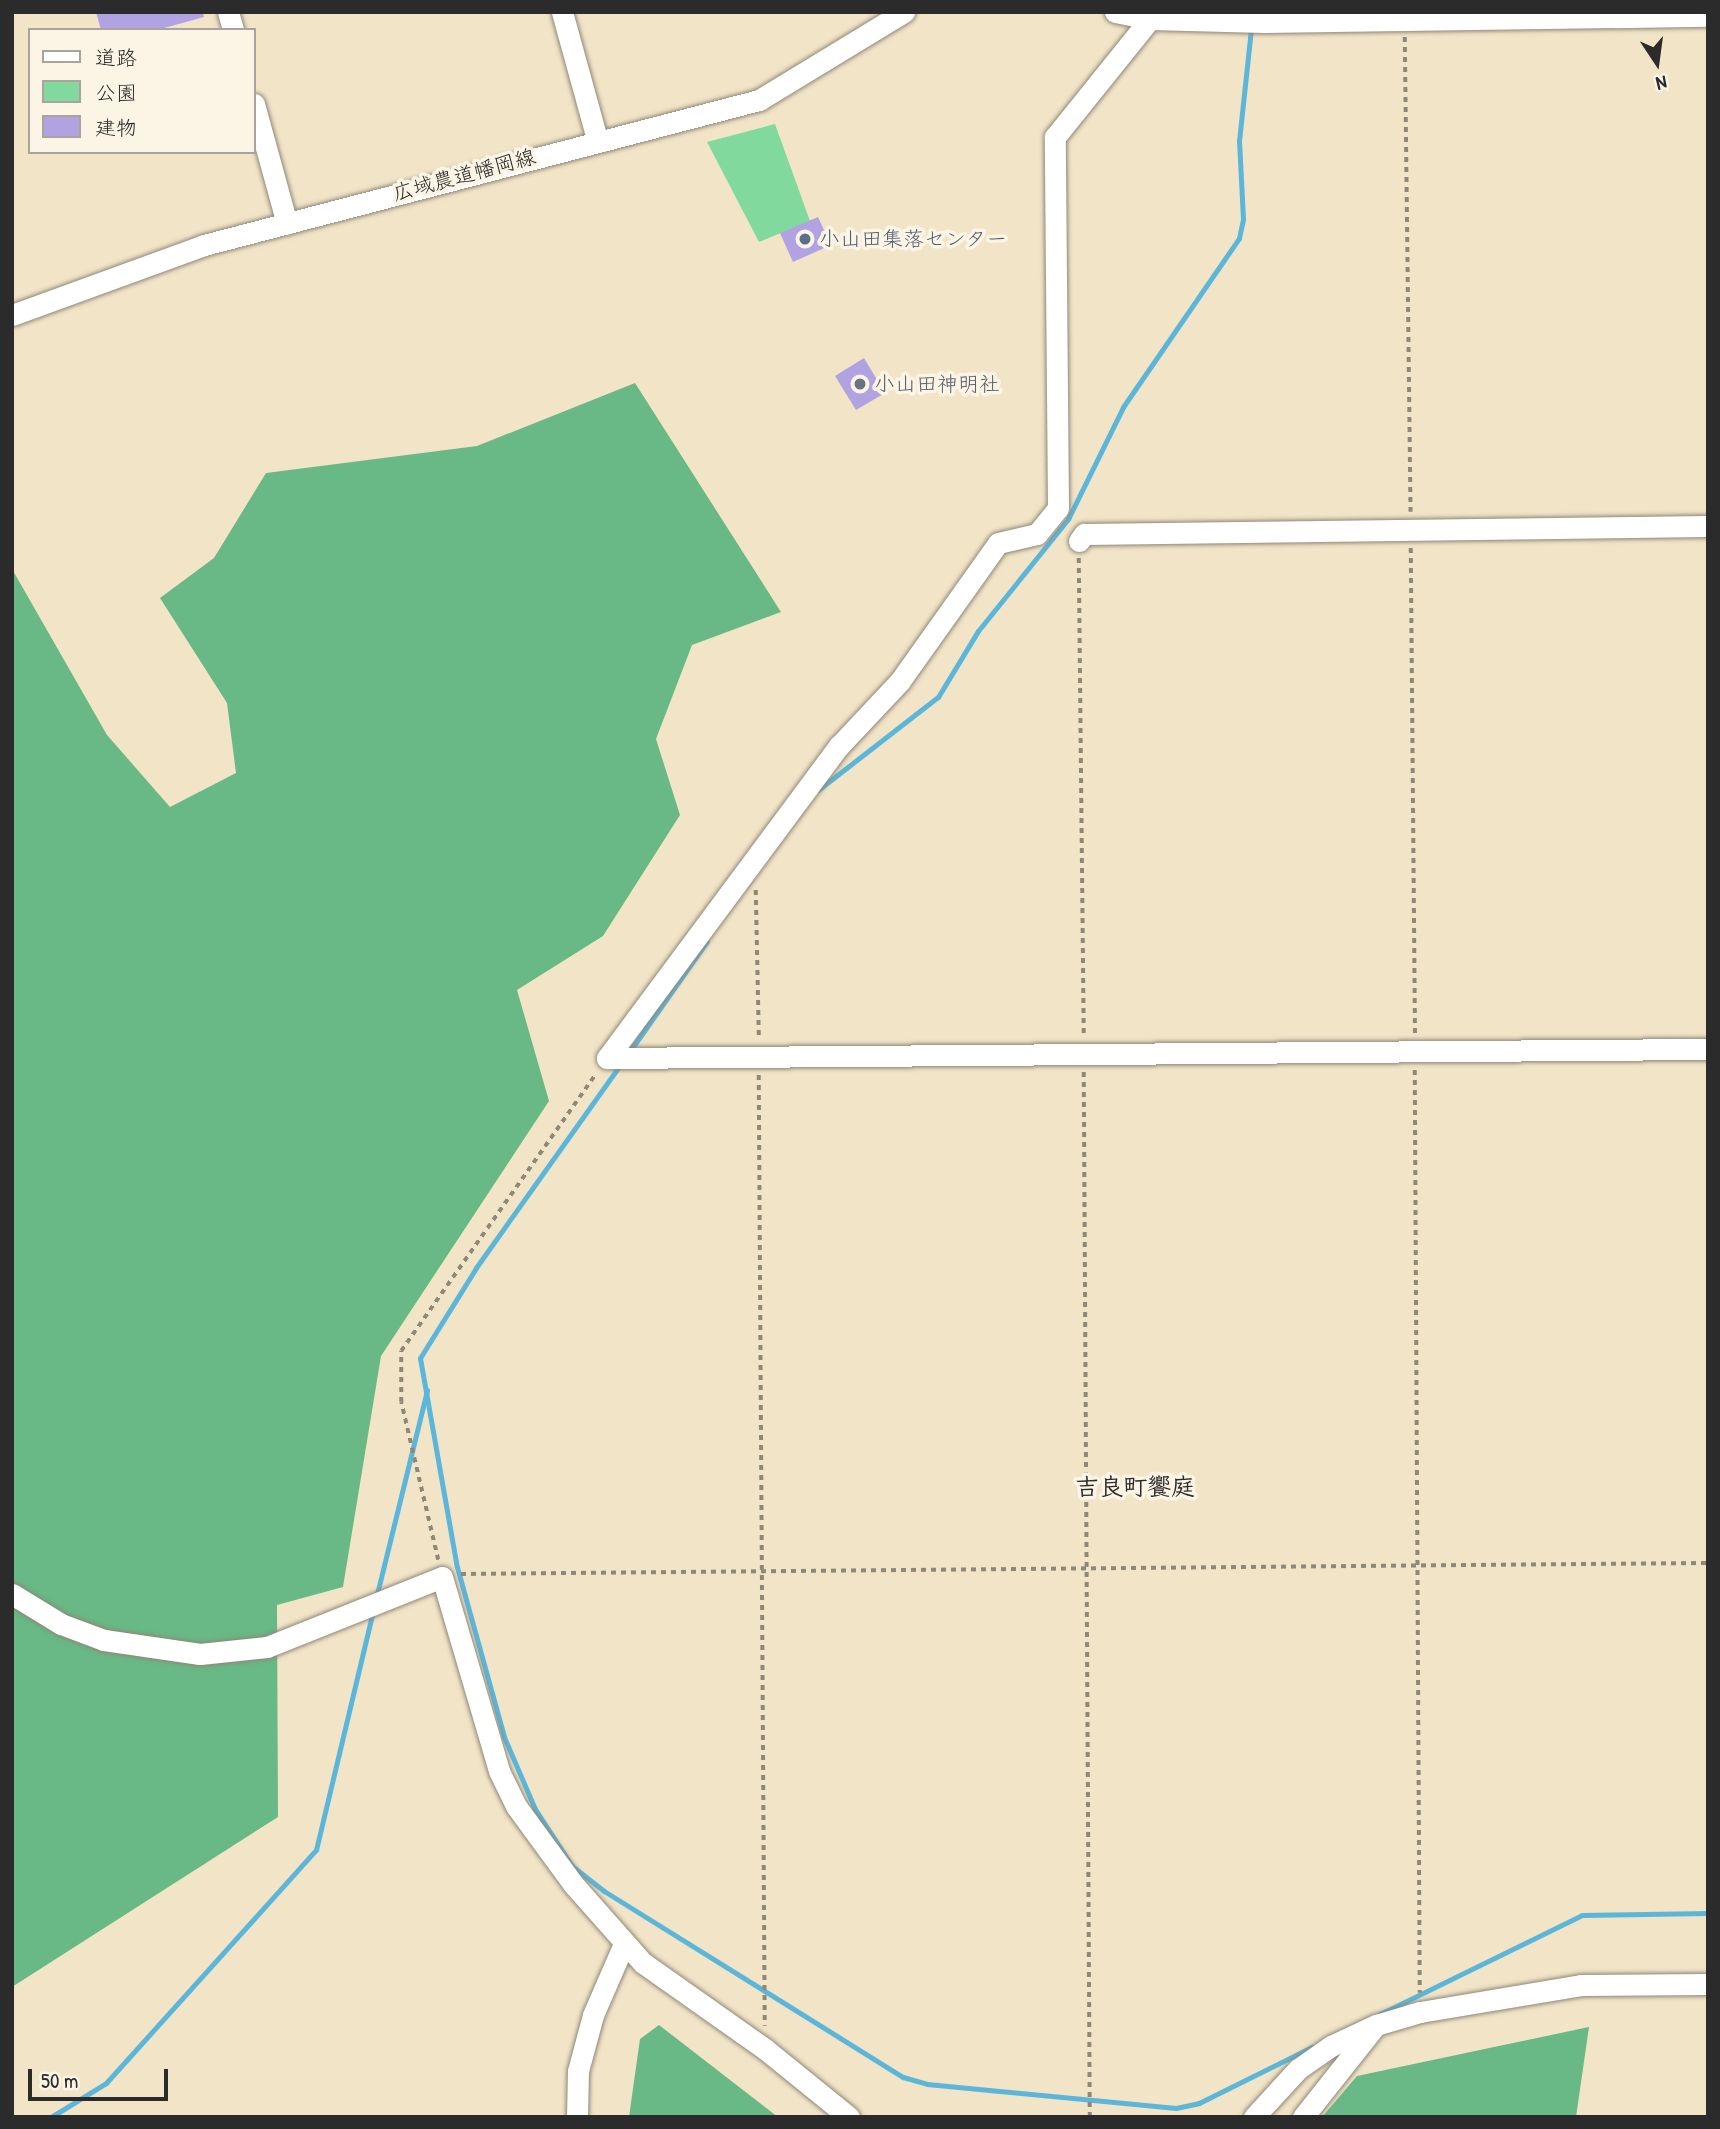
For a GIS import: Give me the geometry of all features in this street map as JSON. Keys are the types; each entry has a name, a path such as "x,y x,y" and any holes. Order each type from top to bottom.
{"street":[{"path":"562,12 597,139"},
{"name":"広域農道幡岡線","path":"12,315 136,267 597,139 759,100 904,12"},
{"path":"1115,12 1150,19 1264,22 1405,16 1708,16"},
{"path":"607,1058 839,746 900,681 998,543 1037,534 1058,508 1055,137 1150,19"},
{"path":"256,111 287,224"},
{"path":"1079,541 1084,534 1708,526"},
{"path":"607,1058 1084,1052 1708,1049"},
{"path":"12,1594 61,1624 104,1640 200,1654 267,1647 442,1577 499,1772 516,1806 623,1946 765,2049 849,2117"},
{"path":"578,2117 578,2071 593,2015 623,1946"},
{"path":"1254,2117 1298,2069 1331,2046 1376,2025 1420,2012 1581,1985 1708,1984"},
{"path":"1303,2117 1376,2025"}],"path":[{"path":"1405,16 1419,1566 1420,2012"},
{"path":"1079,541 1090,2117"},
{"path":"756,855 765,2049"},
{"path":"607,1058 401,1351 401,1402 442,1577 762,1570 1708,1563"}],"green space":[{"path":"775,124 810,221 759,242 707,142"},
{"path":"635,383 781,612 692,645 656,739 680,815 603,936 517,990 549,1101 381,1356 343,1587 277,1605 278,1817 12,1987 12,569 107,735 170,807 236,773 227,703 160,598 214,558 266,473 477,446"},
{"path":"659,2025 778,2117 629,2117 640,2039"},
{"path":"1589,2027 1576,2117 1322,2117 1357,2076"}],"building":[{"path":"96,12 203,12 204,17 164,28 100,28"},
{"name":"小山田集落センター","path":"818,217 831,245 793,262 780,233"},
{"name":"小山田神明社","path":"864,358 885,393 856,410 835,376"}],"waterway":[{"path":"818,790 938,697 978,631 1068,519 1123,407 1239,238 1243,219 1239,141 1251,28"},
{"path":"630,1051 707,941"},
{"path":"620,1065 476,1268 420,1358 457,1567 504,1737 535,1809 572,1866 604,1891 903,2077 927,2084 1176,2108 1199,2103 1312,2047"},
{"path":"376,1598 427,1390"},
{"path":"51,2117 106,2083 316,1850 373,1611"},
{"path":"1380,2014 1582,1915 1708,1913"}],"place":[{"name":"小山田集落センター","path":"805,239"},
{"name":"小山田神明社","path":"860,384"}],"district":[{"name":"吉良町饗庭","path":"1135,1487"}]}
